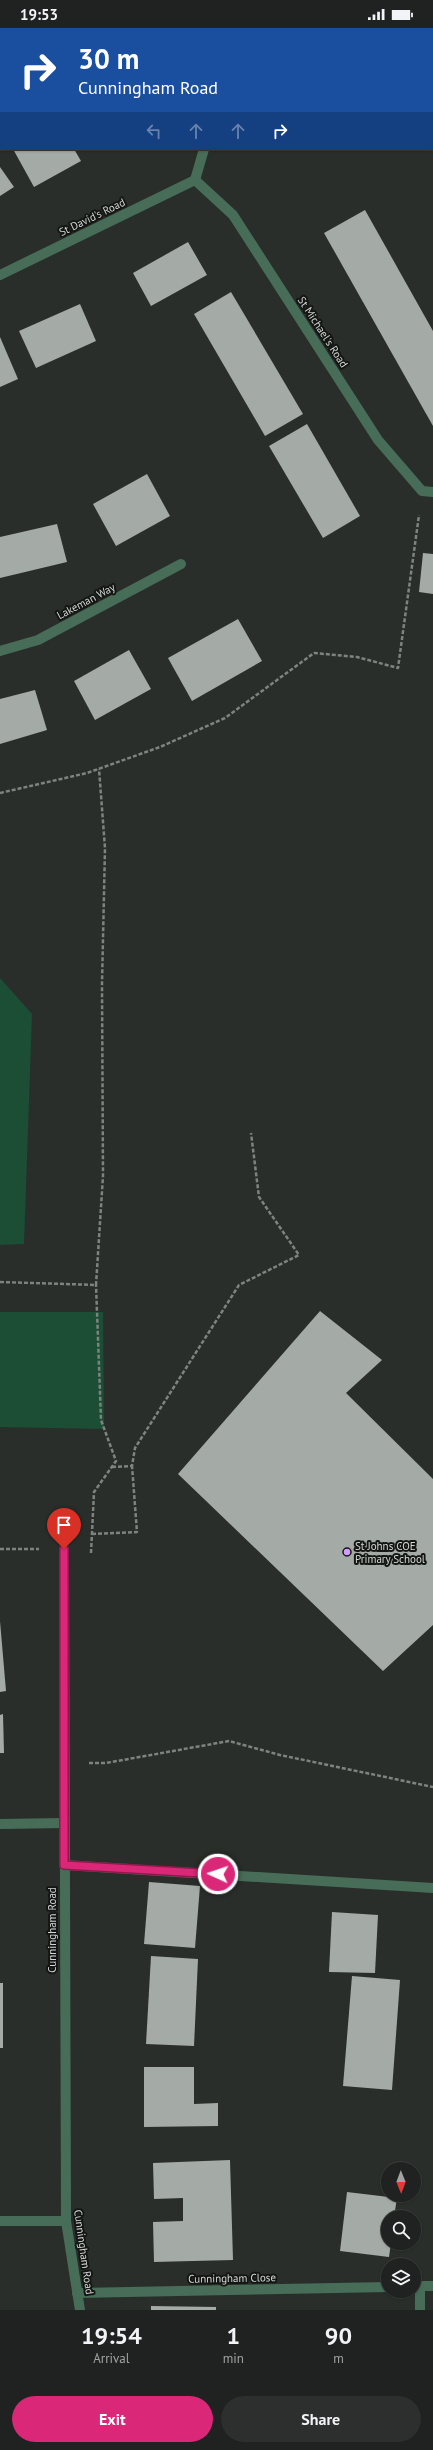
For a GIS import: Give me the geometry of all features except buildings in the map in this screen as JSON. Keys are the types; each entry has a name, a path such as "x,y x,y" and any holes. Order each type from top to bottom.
{"street":[{"path":"195,180 204,150"},
{"name":"St David's Road","path":"0,275 195,180"},
{"name":"St Michael's Road","path":"195,180 233,214 378,440 422,491"},
{"path":"422,491 433,492"},
{"name":"Lakeman Way","path":"0,651 38,640 180,564"},
{"name":"Cunningham Road","path":"64,1549 66,2220 80,2310"},
{"path":"0,1824 64,1823"},
{"path":"64,1865 433,1888"},
{"path":"0,2221 66,2220"},
{"path":"421,2286 433,2286"},
{"name":"Cunningham Close","path":"77,2293 381,2287"},
{"path":"418,2298 420,2310"}],"path":[{"path":"0,793 99,768 160,747 225,718 314,653 357,657 398,668 422,491"},
{"path":"0,1549 64,1549 90,1565 94,1492 116,1461 101,1420 96,1285 103,1176 102,984 105,848 99,768"},
{"path":"92,1534 137,1532 132,1466 135,1448 239,1286 299,1255 259,1197 251,1134"},
{"path":"0,1282 96,1285"},
{"path":"112,1467 132,1466"},
{"path":"64,1762 106,1763 229,1741 288,1757 433,1787"}],"green space":[{"path":"0,978 32,1014 24,1244 0,1245"},
{"path":"0,1312 103,1312 104,1429 0,1427"}],"place":[{"name":"St Johns COE Primary School","path":"347,1552"}],"route":[{"path":"64,1549 64,1865 218,1874"}]}
